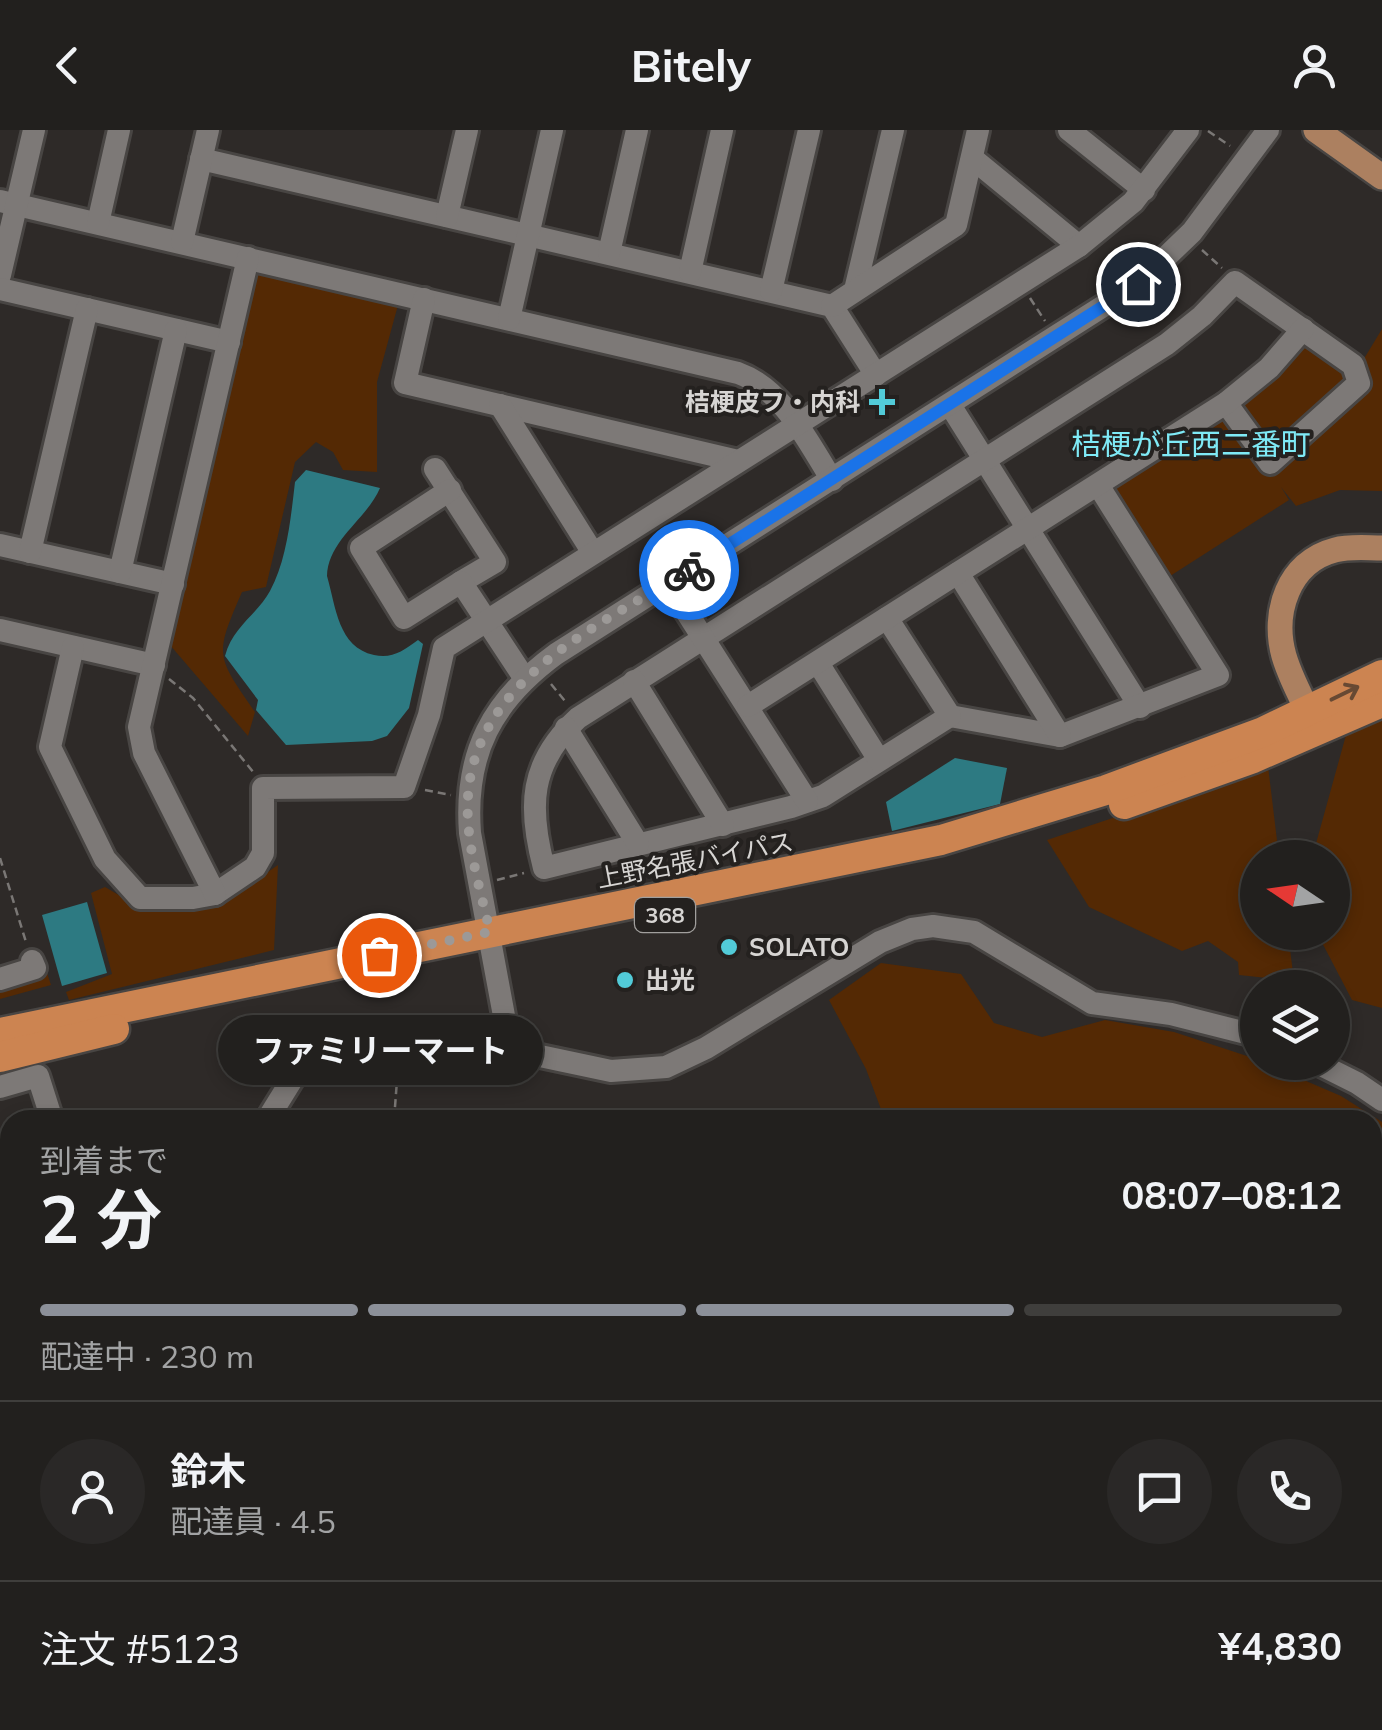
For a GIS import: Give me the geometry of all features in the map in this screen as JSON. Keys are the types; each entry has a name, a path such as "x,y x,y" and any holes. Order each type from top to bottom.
{"highway":[{"name":"上野名張バイパス","path":"1313,721 1382,676"},
{"name":"上野名張バイパス","path":"0,1057 958,835 1106,790 1263,732 1382,702"},
{"name":"上野名張バイパス","path":"0,1034 492,942"}],"main road":[{"path":"1316,130 1382,177"},
{"path":"1313,721 1284,656 1279,621 1283,597 1294,578 1312,561 1334,550 1382,548"}],"street":[{"path":"0,275 8,203 34,130"},
{"path":"98,223 119,130"},
{"path":"182,242 208,130"},
{"path":"510,319 552,130"},
{"path":"608,253 638,130"},
{"path":"690,272 722,130"},
{"path":"771,291 808,130"},
{"path":"855,290 893,130"},
{"path":"832,306 956,225 978,130"},
{"path":"1068,130 1144,190"},
{"path":"73,646 50,747 104,859 140,898 216,894 255,867 263,852 262,788 404,786 429,715 444,648 1079,246 1114,220 1144,190 1188,130"},
{"path":"510,1048 470,832 470,779 489,724 511,692 536,679 556,654 1119,298 1159,267 1192,232 1268,130"},
{"path":"447,216 460,132"},
{"path":"972,158 1079,246"},
{"path":"201,159 832,306 876,374"},
{"path":"8,203 747,376 771,393 798,426 832,480"},
{"path":"216,894 140,742 139,728 248,258"},
{"path":"1098,485 1218,675 1060,736 950,716 824,796 544,868 533,808 537,779 548,752 572,723 1167,344 1235,282 1353,365 1358,384 1270,462 1226,403"},
{"path":"0,289 229,342"},
{"path":"424,299 405,384 738,461"},
{"path":"30,552 87,309"},
{"path":"748,706 1226,403 1269,368 1303,329"},
{"path":"120,572 176,330"},
{"path":"500,405 593,554"},
{"path":"950,405 1140,707"},
{"path":"436,469 450,490 495,562 404,618 361,548 450,490"},
{"path":"0,545 173,584"},
{"path":"958,573 1060,736"},
{"path":"462,582 487,622 536,679"},
{"path":"668,583 808,801"},
{"path":"888,618 950,716"},
{"path":"0,630 154,665"},
{"path":"818,663 879,760"},
{"path":"634,681 723,824"},
{"path":"572,723 638,844"},
{"path":"273,1110 298,1070 350,1052 479,1043 611,1072 666,1067 694,1055 880,942 912,928 932,926 974,932 1092,1003 1171,1014 1240,1031"},
{"path":"0,979 35,968 32,961"},
{"path":"0,1087 38,1076 49,1110"},
{"path":"1350,1080 1382,1100"}],"path":[{"path":"1207,130 1235,150"},
{"path":"1200,249 1235,282"},
{"path":"1021,283 1048,326"},
{"path":"154,665 193,698 262,788"},
{"path":"536,679 572,723"},
{"path":"404,786 452,796"},
{"path":"0,858 32,961"},
{"path":"495,880 544,868"},
{"path":"395,1110 400,1048"}],"shaded area":[{"path":"259,268 398,305 377,382 377,472 343,470 333,452 316,442 295,462 266,587 242,592 227,630 223,655 226,666 255,712 248,736 170,645"},
{"path":"1382,329 1382,491 1340,490 1296,506 1281,487 1289,500 1167,578 1113,494 1114,484 1219,417 1232,420 1269,471 1362,362"},
{"path":"1299,344 1312,344 1348,369 1349,381 1279,448 1266,445 1240,410 1242,399"},
{"path":"1382,718 1382,1008 1352,1000 1350,970 1336,970 1326,950 1350,950 1350,840 1317,840 1346,735"},
{"path":"1268,766 1277,840 1240,840 1240,950 1290,950 1293,970 1240,970 1239,975 1238,962 1208,941 1182,951 1089,907 1047,840"},
{"path":"278,865 274,950 69,1000 66,992 112,974 91,893 105,887 141,908 220,905"},
{"path":"881,963 961,974 994,1023 1042,1037 1105,1020 1174,1032 1240,1054 1240,1080 1304,1080 1363,1110 881,1110 866,1069 829,1000"},
{"path":"47,973 51,985 0,999 0,987"}],"water":[{"path":"306,470 380,488 329,563 327,576 346,635 362,651 380,656 397,653 418,640 423,644 409,708 387,736 372,741 286,745 256,710 258,700 225,656 276,579 295,482"},
{"path":"955,758 1007,768 1000,804 892,831 886,802"},
{"path":"87,902 107,973 62,986 42,915"}],"way so far":[{"path":"379,955 490,932 470,832 468,798 474,763 489,724 511,692 538,667 689,570"}],"place":[{"name":"桔梗皮フ・内科","path":"882,402"},
{"name":"SOLATO","path":"729,947"},
{"name":"ファミリーマート","path":"379,955"},
{"name":"出光","path":"625,980"}],"district":[{"name":"桔梗が丘西二番町","path":"1191,445"}],"route":[{"path":"689,570 1138,284"}]}
